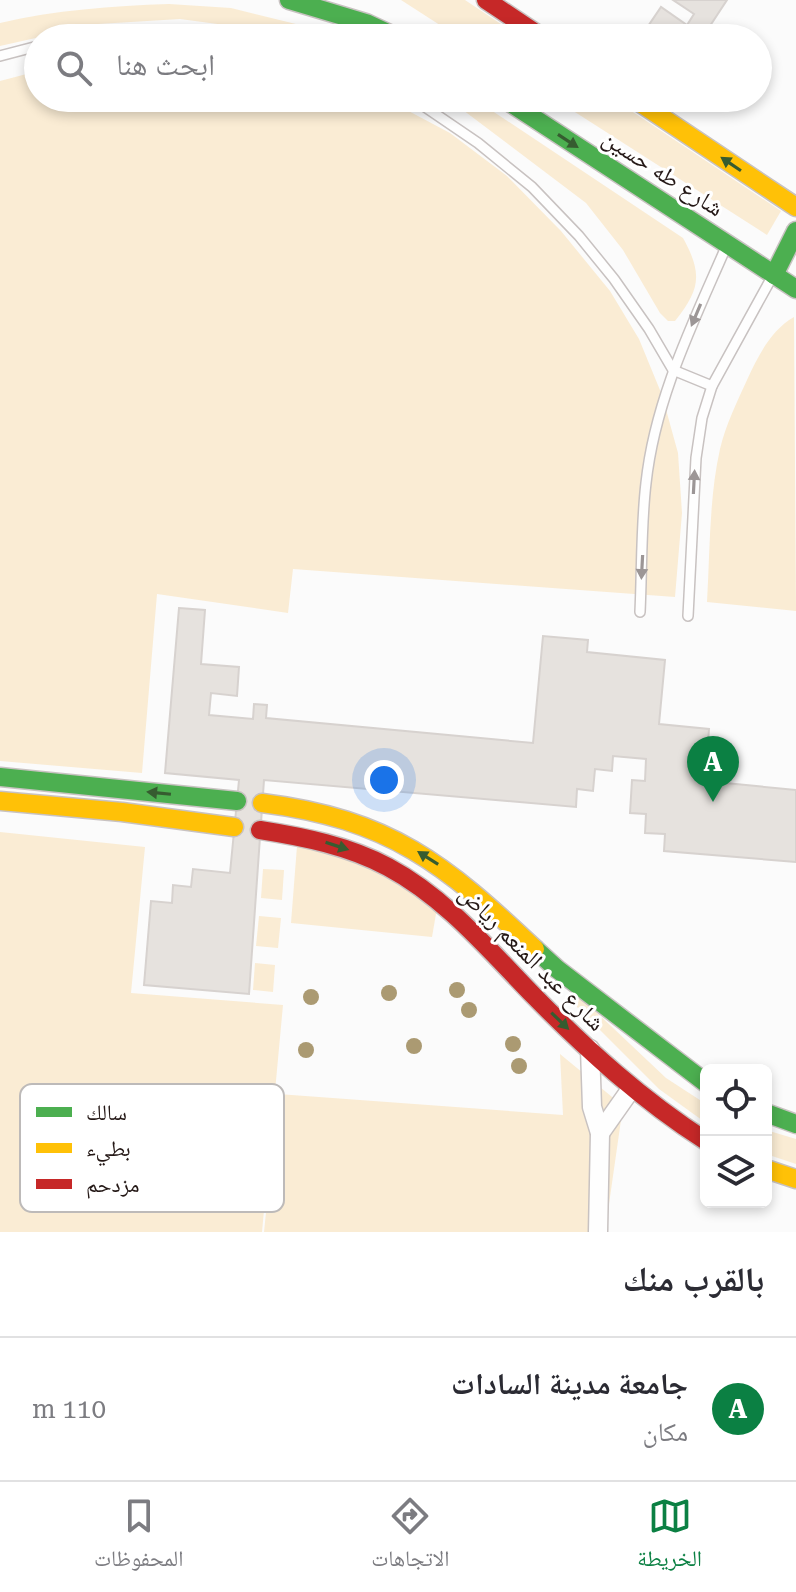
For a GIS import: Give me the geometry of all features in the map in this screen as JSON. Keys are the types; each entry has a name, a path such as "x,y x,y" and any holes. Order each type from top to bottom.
{"street":[{"path":"289,0 329,6 368,24"},
{"path":"486,0 522,24"},
{"name":"شارع طه حسين","path":"524,112 796,289"},
{"name":"شارع طه حسين","path":"654,112 796,207"},
{"path":"774,275 796,231"},
{"path":"0,777 237,801"},
{"path":"0,801 122,812 234,827"},
{"name":"شارع عبد المنعم رياض","path":"262,803 333,815 415,849 458,878 557,969 700,1078"},
{"name":"شارع عبد المنعم رياض","path":"260,830 331,844 387,866 413,881 461,918 533,995 631,1089 700,1137"},
{"path":"533,995 557,969"},
{"path":"590,1049 592,1107 600,1133 598,1232"},
{"path":"600,1133 631,1089"},
{"path":"772,1115 796,1124"},
{"path":"772,1171 796,1179"}],"lane":[{"path":"0,56 24,50"},
{"path":"433,112 478,143 532,187 579,236 649,329 673,370 712,386"},
{"path":"640,612 646,484 655,434 673,370 727,244"},
{"path":"688,616 696,458 702,418 712,386 774,275"}],"shaded area":[{"path":"401,0 465,0 501,24 438,24"},
{"path":"169,4 231,8 296,24 218,24 180,19 24,24 24,41 0,46 0,23 84,9"},
{"path":"24,75 24,112 410,112 450,133 507,176 561,231 610,291 639,339 662,395 678,453 682,513 675,597 293,569 288,613 157,594 142,773 0,761 0,81"},
{"path":"466,112 494,112 683,238 694,262 696,281 690,300 675,321 668,321 660,313 623,250 586,203"},
{"path":"575,112 633,112 781,211 767,235"},
{"path":"794,317 796,611 707,602 712,506 722,440 761,353 778,329"},
{"path":"0,832 145,847 131,993 283,1005 276,1084 20,1084 20,1212 264,1212 262,1232 0,1232"},
{"path":"297,846 354,858 437,908 432,937 291,923"},
{"path":"263,869 284,870 282,900 261,898"},
{"path":"259,916 281,918 278,948 256,946"},
{"path":"255,963 275,965 273,992 253,990"},
{"path":"576,993 666,1078 700,1100 700,1119 659,1089 570,1000"},
{"path":"560,1054 623,1106 605,1232 264,1232 266,1212 284,1212 284,1094 563,1115"},
{"path":"772,1132 796,1139 796,1164 772,1156"}],"building":[{"path":"673,0 727,0 711,24 688,24 694,14"},
{"path":"661,7 686,24 649,24"},
{"path":"179,608 205,610 201,664 239,667 237,696 211,693 209,715 253,719 254,704 267,705 266,718 533,743 543,636 588,640 587,652 665,660 659,724 709,729 705,781 796,790 796,862 664,851 665,834 645,833 646,814 630,813 632,780 645,781 646,759 613,756 612,771 595,769 593,791 577,789 576,807 264,780 249,994 144,985 151,901 172,903 173,885 191,887 193,869 230,873 239,780 165,773"}],"traffic: fast":[{"path":"289,0 368,24"},
{"path":"524,112 796,289"},
{"path":"774,275 796,231"},
{"path":"0,777 237,801"},
{"path":"535,949 700,1078"},
{"path":"772,1115 796,1124"}],"traffic: slow":[{"path":"654,112 796,207"},
{"path":"0,801 122,812 234,827"},
{"path":"262,803 307,810 346,821 413,850 472,893 535,949"},
{"path":"772,1171 796,1179"}],"traffic: jam":[{"path":"486,0 522,24"},
{"path":"260,830 342,848 388,867 409,880 448,909 595,1055 660,1109 700,1137"}],"place":[{"name":"جامعة مدينة السادات","path":"713,802"}]}
